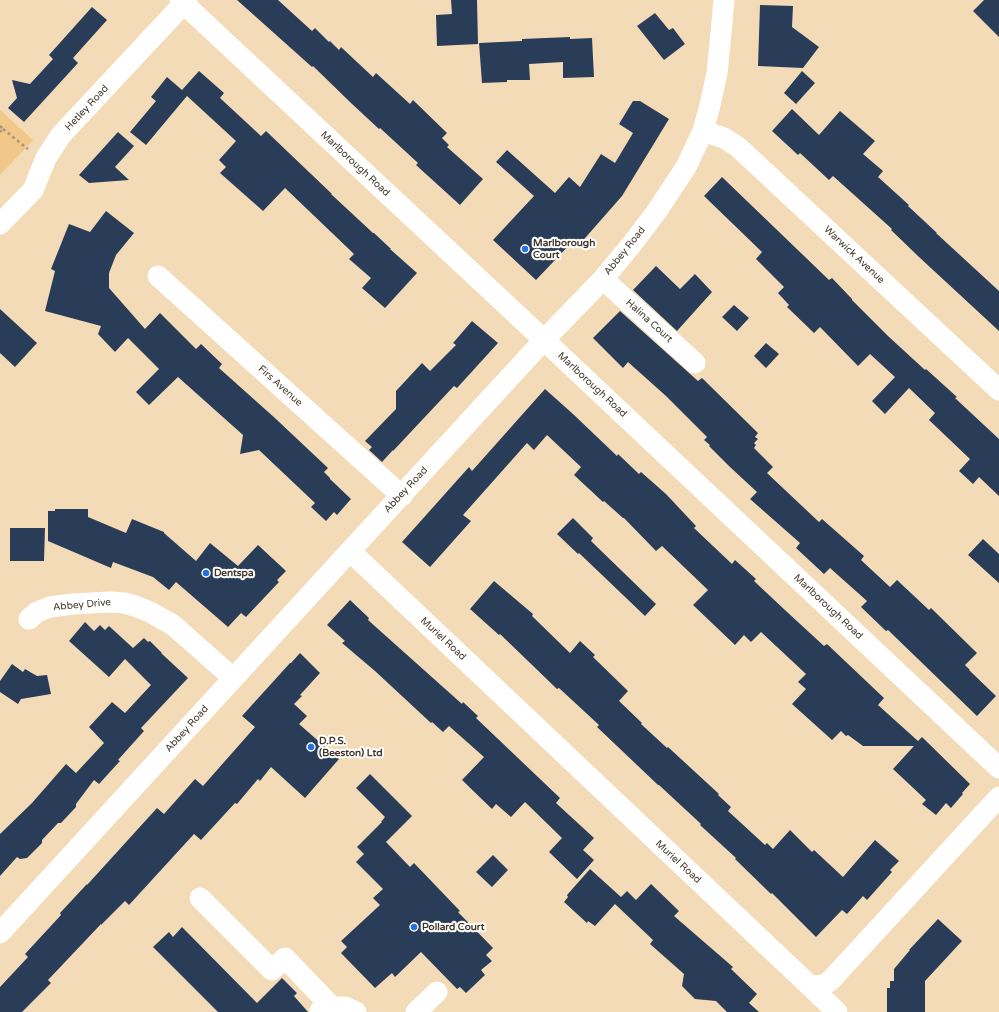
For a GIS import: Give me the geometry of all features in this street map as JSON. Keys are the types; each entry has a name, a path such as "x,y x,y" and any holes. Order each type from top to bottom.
{"street":[{"name":"Abbey Road","path":"0,933 544,340 603,279 632,244 657,211 686,167 703,131 717,73 724,0"},
{"name":"Hetley Road","path":"0,224 33,190 44,163 61,135 183,1"},
{"name":"Marlborough Road","path":"183,1 999,768"},
{"name":"Warwick Avenue","path":"703,131 724,138 738,147 999,390"},
{"name":"Firs Avenue","path":"158,276 402,496"},
{"name":"Halina Court","path":"603,279 695,363"},
{"name":"Muriel Road","path":"350,551 837,1012"},
{"name":"Abbey Drive","path":"29,619 37,612 50,607 73,604 110,602 124,603 135,606 150,612 173,625 233,678"},
{"path":"810,986 824,985 831,980 999,797"},
{"path":"200,898 272,970 285,958 325,1010 345,1007 356,1012"},
{"path":"416,1012 437,992"}],"path":[{"path":"0,126 44,163"},
{"path":"0,132 3,129"}],"shaded area":[{"path":"0,110 33,140 0,175"}],"building":[{"path":"237,0 278,0 312,31 315,28 339,50 341,47 373,77 376,73 410,104 413,100 447,133 442,138 449,145 447,147 483,179 460,205 416,165 418,163 380,128 379,129 313,66 312,67"},
{"path":"451,0 477,0 478,44 437,46 436,15 452,14"},
{"path":"984,0 999,0 999,37 973,11"},
{"path":"760,5 793,6 792,27 819,47 803,68 758,66"},
{"path":"92,7 107,20 73,58 78,63 24,122 8,108 17,98 12,80 30,84 53,59 49,55"},
{"path":"655,13 669,30 673,28 685,44 664,60 637,26"},
{"path":"570,37 570,39 592,38 594,77 563,78 563,62 529,64 530,80 507,80 507,82 482,83 479,43"},
{"path":"199,71 224,93 220,98 261,136 266,131 331,194 417,273 385,308 362,288 371,278 349,259 354,254 285,188 263,211 220,173 226,167 219,160 236,141 187,96 146,145 130,132 156,101 151,97 167,77 182,90"},
{"path":"802,71 815,83 796,104 784,93"},
{"path":"633,101 640,101 669,119 622,196 579,245 574,240 536,280 493,240 534,196 496,162 507,150 555,193 569,177 580,187 601,154 615,163 633,133 619,124"},
{"path":"792,109 819,135 840,111 875,141 863,154 883,171 878,177 999,291 999,331 919,257 891,230 892,229 833,176 829,180 800,153 798,155 772,131"},
{"path":"118,132 134,146 115,167 129,180 89,183 79,175"},
{"path":"722,177 829,280 832,278 888,336 957,397 955,398 999,439 999,496 979,477 973,484 959,471 970,459 929,420 935,413 909,388 885,414 872,401 895,377 870,354 858,366 820,327 814,333 787,307 789,305 778,293 784,287 756,259 762,252 704,196"},
{"path":"106,211 134,233 116,255 109,273 109,288 145,329 160,313 196,349 201,344 222,364 219,368 328,468 324,472 351,499 337,515 334,512 326,521 311,507 315,503 259,450 240,454 243,435 178,377 149,405 136,392 159,369 128,338 115,352 98,334 101,326 45,311 55,271 51,269 69,224 90,232"},
{"path":"656,266 680,289 695,274 712,292 677,331 633,290"},
{"path":"734,305 749,318 737,331 722,317"},
{"path":"0,309 37,343 15,367 0,353"},
{"path":"620,311 698,381 702,378 758,433 755,437 758,439 754,443 756,445 754,448 773,467 767,473 819,522 822,519 864,556 861,560 890,587 897,580 929,610 931,608 977,653 965,665 996,696 977,716 888,630 886,631 861,607 867,601 830,568 824,574 796,548 800,543 750,499 757,492 709,446 710,445 704,440 707,437 666,396 628,362 623,368 593,338"},
{"path":"472,321 498,343 457,388 454,386 382,462 369,450 372,447 365,441 396,409 396,391 422,363 430,371 456,345 453,343"},
{"path":"766,343 779,354 766,368 754,356"},
{"path":"545,389 617,456 618,454 639,474 641,472 666,494 696,526 694,528 732,564 735,560 756,579 754,581 786,611 824,646 827,644 884,698 878,705 918,741 922,737 970,784 951,808 946,803 936,815 922,804 926,800 893,769 914,746 863,746 848,735 846,736 841,731 832,740 792,704 806,689 798,682 806,674 761,632 751,642 744,635 735,645 693,605 708,590 662,546 656,551 624,518 604,501 603,502 574,475 581,467 547,435 534,450 527,443 463,515 471,521 430,567 402,542 469,467 472,471"},
{"path":"55,509 88,509 88,517 126,533 132,519 164,532 196,561 210,543 238,566 258,545 286,571 277,580 279,582 246,617 241,613 228,627 176,582 169,590 153,577 113,562 111,568 48,541 48,511 55,511"},
{"path":"573,518 593,538 591,541 656,604 645,616 557,534"},
{"path":"10,528 45,528 44,561 10,561"},
{"path":"983,539 999,554 999,583 968,555"},
{"path":"494,581 533,614 532,616 570,653 580,641 595,655 593,657 628,691 619,701 642,723 641,724 719,794 718,795 731,807 728,811 765,845 767,843 773,849 790,830 812,852 814,850 843,877 875,840 899,861 890,870 892,872 867,900 863,896 847,914 842,910 816,937 735,859 736,858 700,825 701,824 597,727 599,725 559,688 557,689 500,634 499,635 470,609"},
{"path":"350,600 369,618 368,620 462,704 463,702 478,716 476,718 560,798 556,803 594,838 583,850 594,860 577,879 549,852 562,838 525,802 511,817 496,804 492,809 462,780 484,757 449,726 443,732 432,722 431,723 375,671 342,643 345,641 327,625"},
{"path":"85,622 94,631 100,625 105,630 109,626 133,648 144,638 148,642 150,641 188,678 141,728 144,731 99,784 94,780 76,804 76,807 61,823 58,823 42,840 42,843 27,858 20,859 17,857 0,876 0,834 32,803 66,764 76,773 104,743 89,727 112,702 125,713 151,685 125,659 109,677 69,641"},
{"path":"300,653 320,673 294,704 307,716 299,724 339,759 305,798 271,767 260,781 258,779 237,804 235,803 201,840 194,834 129,905 125,901 101,924 48,980 51,983 22,1012 0,1012 0,987 28,957 25,954 61,915 60,913 157,808 164,814 195,779 203,786 255,727 242,716"},
{"path":"12,664 23,672 25,669 37,676 47,675 51,694 21,699 18,704 0,692 0,681"},
{"name":"Pollard Court","path":"370,774 412,816 386,842 410,867 414,863 493,948 486,955 492,961 481,970 485,975 466,993 460,987 457,989 421,952 395,977 392,973 375,988 341,953 347,947 341,941 380,905 373,898 383,889 356,862 364,854 357,847 382,822 385,817 356,788"},
{"path":"493,855 508,870 492,887 476,872"},
{"path":"590,869 621,897 627,891 636,900 651,884 679,911 674,916 733,967 731,969 757,994 749,1003 759,1012 727,1012 716,1001 695,999 682,986 684,974 650,944 653,940 615,904 595,926 588,921 587,923 564,902 568,897 567,895"},
{"path":"938,919 962,941 925,981 925,1012 887,1012 887,988 890,988 890,981 894,981 894,969 909,950"},
{"path":"182,927 257,1003 282,978 297,993 294,996 308,1012 218,1012 153,947 169,932 173,937"}],"place":[{"name":"Marlborough Court","path":"525,249"},
{"name":"Dentspa","path":"206,573"},
{"name":"D.P.S. (Beeston) Ltd","path":"311,747"},
{"name":"Pollard Court","path":"414,927"}]}
